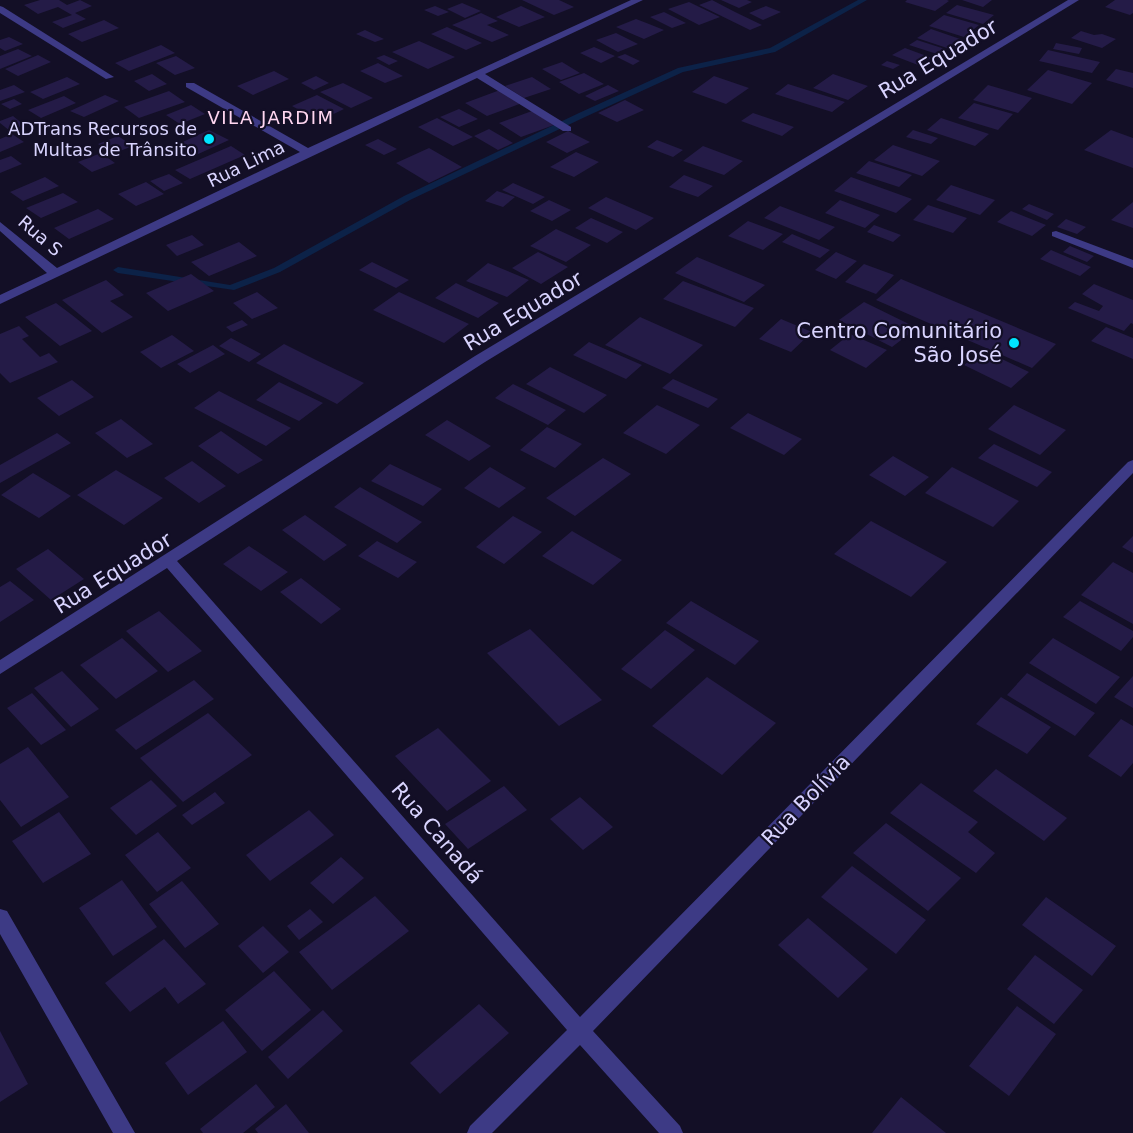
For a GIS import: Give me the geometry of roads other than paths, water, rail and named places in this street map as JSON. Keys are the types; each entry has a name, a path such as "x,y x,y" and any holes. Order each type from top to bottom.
{"street":[{"name":"Rua Lima","path":"0,300 308,152 638,0"},
{"name":"Rua Equador","path":"0,668 480,359 1074,0"},
{"path":"0,9 109,76"},
{"path":"478,74 501,86 567,129"},
{"path":"190,85 308,152"},
{"name":"Rua S","path":"0,225 56,274"},
{"path":"1056,234 1133,264"},
{"name":"Rua Bolívia","path":"477,1133 580,1031 1133,465"},
{"name":"Rua Canadá","path":"169,561 580,1031 673,1133"},
{"path":"0,917 125,1133"}],"waterway":[{"path":"118,270 231,288 277,270 407,198 582,115 681,70 772,50 863,0"}],"place":[{"name":"ADTrans Recursos de Multas de Trânsito","path":"209,139"},
{"name":"Centro Comunitário São José","path":"1014,343"}],"district":[{"name":"VILA JARDIM","path":"271,118"}]}
